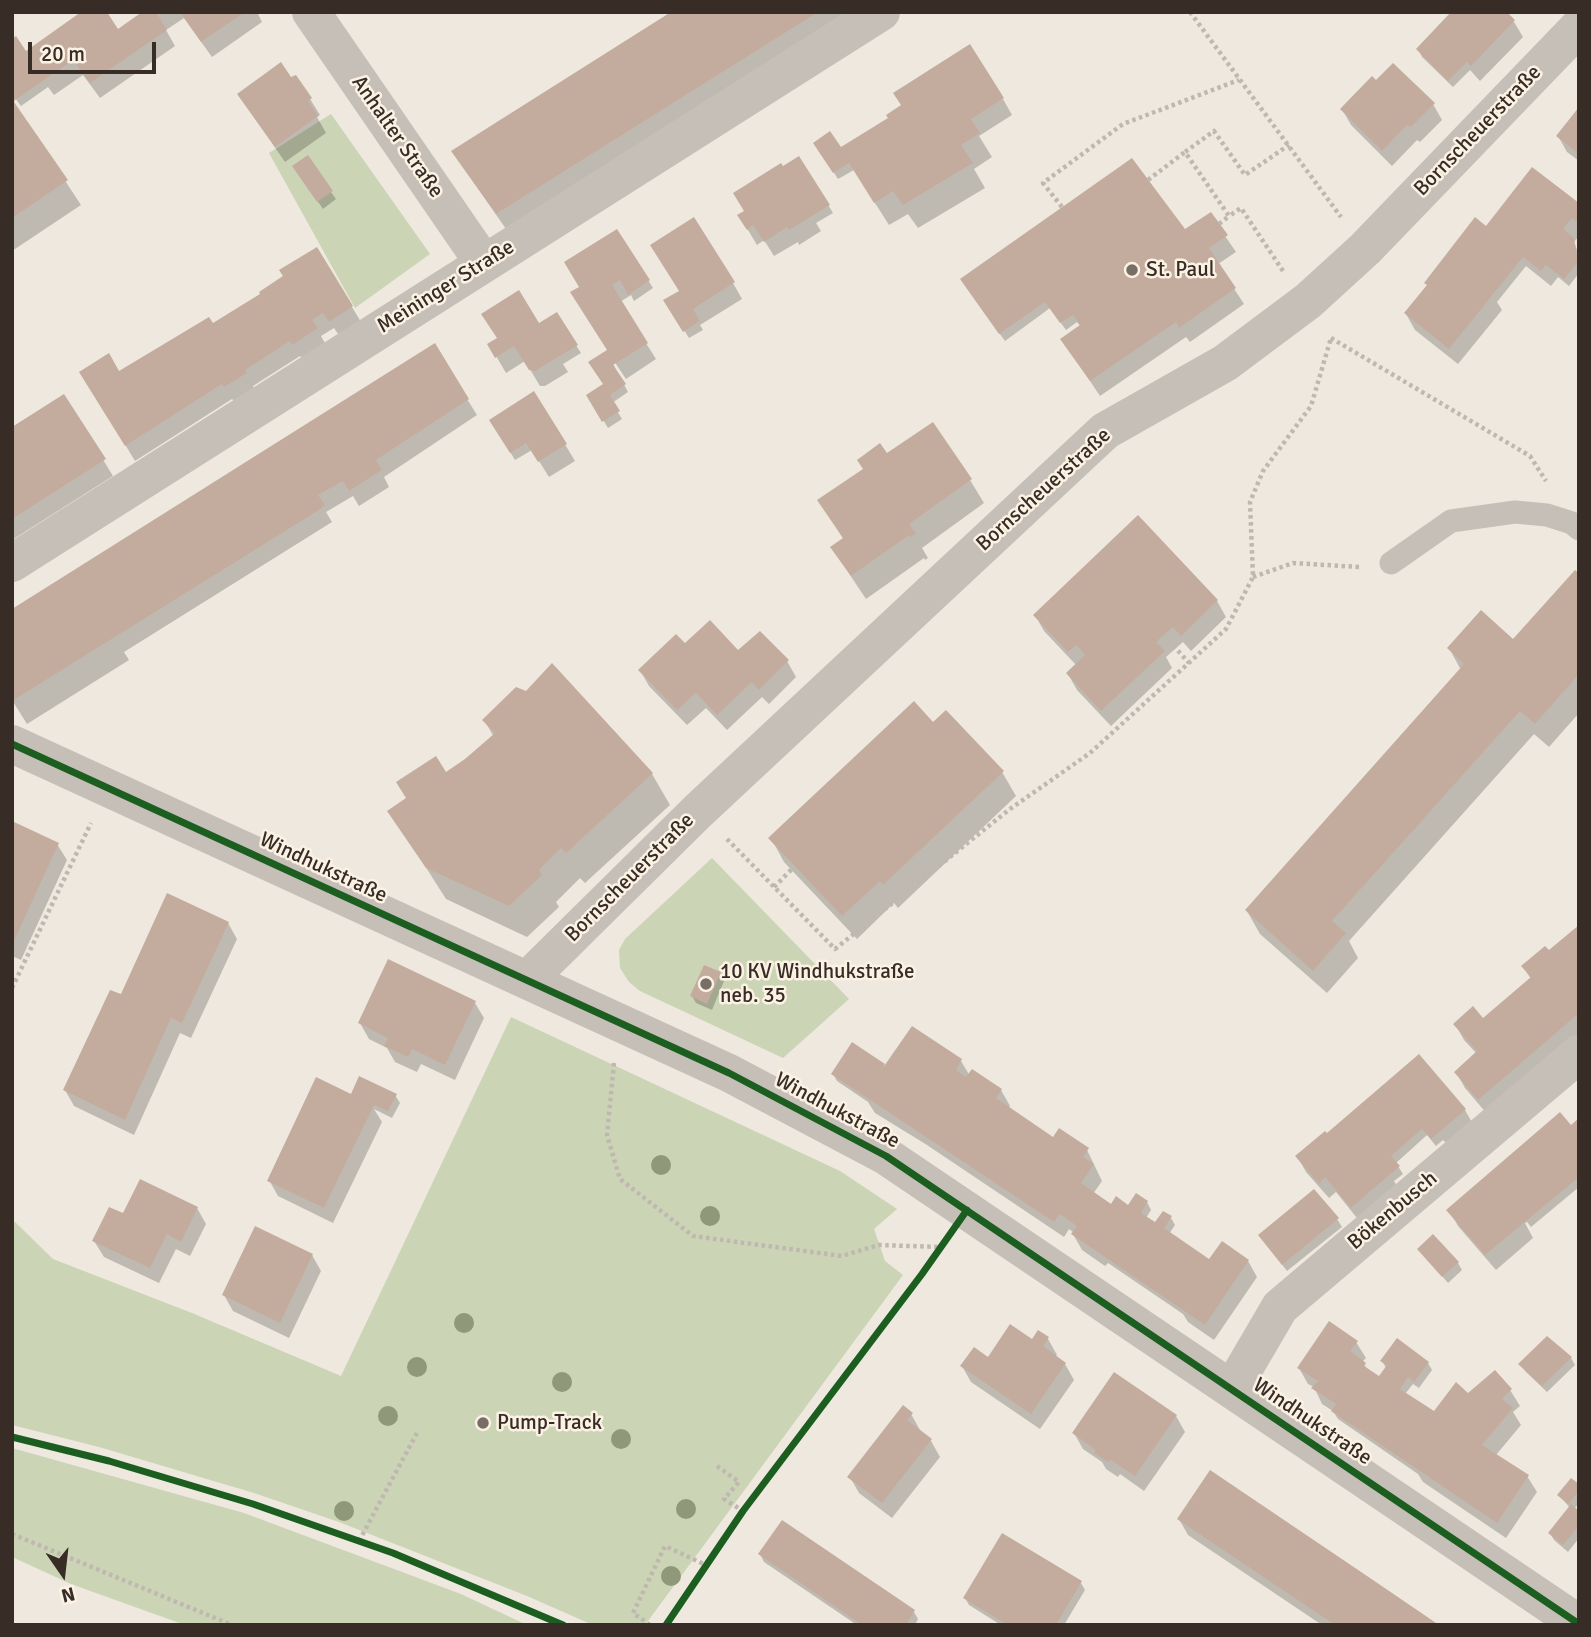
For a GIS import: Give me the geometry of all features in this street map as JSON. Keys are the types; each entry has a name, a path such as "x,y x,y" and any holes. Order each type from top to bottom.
{"street":[{"name":"Anhalter Straße","path":"311,12 483,262"},
{"name":"Meininger Straße","path":"12,563 881,12"},
{"name":"Bornscheuerstraße","path":"527,980 698,811 1105,431 1225,363 1289,316 1365,249 1579,27"},
{"name":"Windhukstraße","path":"12,744 729,1073 886,1156 1579,1624"},
{"name":"Bökenbusch","path":"1232,1389 1280,1307 1579,1054"}],"lane":[{"path":"1391,563 1451,521 1515,512 1547,514 1576,526"}],"path":[{"path":"1189,12 1365,249"},
{"path":"1062,207 1043,183 1123,124 1239,80"},
{"path":"1148,180 1214,131 1245,175 1289,145"},
{"path":"1185,152 1229,216"},
{"path":"1219,224 1241,208 1277,262"},
{"path":"1289,316 1530,456 1576,526"},
{"path":"732,845 835,949 1010,809 1090,752 1226,629 1253,578 1250,502 1264,471 1311,407 1331,338"},
{"path":"1253,578 1293,563 1371,568 1391,563"},
{"path":"1164,635 1189,663"},
{"path":"12,988 107,788"},
{"path":"774,887 795,866"},
{"path":"628,1027 612,1069 607,1135 620,1179 692,1236 842,1256 879,1245 941,1247"},
{"path":"359,1541 418,1431"},
{"path":"717,1466 738,1482 724,1499 743,1511"},
{"path":"12,1534 232,1625"},
{"path":"650,1625 633,1613 665,1546 706,1565"}],"green space":[{"path":"331,114 430,254 355,308 269,153"},
{"path":"712,858 849,999 783,1058 640,991 629,982 620,968 619,950 625,939"},
{"path":"511,1017 840,1171 897,1209 874,1229 885,1261 903,1275 645,1625 593,1625 339,1522 254,1493 99,1447 12,1425 12,1219 53,1259 192,1313 341,1376"},
{"path":"12,1448 244,1513 461,1594 527,1625 185,1625 71,1584 12,1557"}],"building":[{"path":"81,12 107,12 118,29 142,12 160,12 157,14 167,30 90,83 73,60 15,100 68,180 12,218 12,39 16,36 26,51"},
{"path":"180,12 245,12 201,42"},
{"path":"671,12 818,12 496,214 451,151"},
{"path":"1451,12 1507,12 1515,20 1471,66 1467,62 1448,81 1416,49"},
{"path":"970,44 1004,98 971,119 980,133 961,145 973,163 903,205 893,191 874,203 849,163 833,173 813,143 830,131 841,147 888,118 886,115 901,105 893,93"},
{"path":"281,62 291,77 296,75 312,98 308,101 318,116 275,147 237,94"},
{"path":"1393,63 1435,103 1411,127 1407,125 1382,151 1340,109 1372,76 1376,80"},
{"path":"1579,107 1579,154 1556,136"},
{"path":"308,155 333,191 317,202 292,166"},
{"path":"799,156 830,205 764,242 753,225 747,230 737,215 744,211 733,193 781,163 783,166"},
{"name":"St. Paul","path":"1132,158 1185,229 1211,212 1228,235 1209,248 1236,288 1179,328 1176,322 1090,381 1060,339 1080,325 1073,315 1060,323 1045,302 999,334 960,279"},
{"path":"1532,167 1579,203 1579,223 1572,218 1563,229 1574,238 1578,262 1564,279 1546,265 1541,271 1523,257 1449,349 1404,313 1475,217 1486,226"},
{"path":"694,217 735,282 693,309 700,321 683,332 663,300 679,291 650,245"},
{"path":"617,229 650,280 628,295 620,280 612,285 648,343 613,365 626,384 610,395 620,411 602,422 586,395 603,384 588,362 607,350 570,292 579,287 564,262"},
{"path":"317,247 353,306 329,322 323,313 312,320 318,328 292,345 290,341 245,370 247,373 224,387 222,384 125,446 79,372 109,353 119,371 209,317 213,323 260,294 259,292 283,276 279,270"},
{"path":"519,290 539,323 557,312 578,345 535,371 529,370 514,346 495,358 487,344 497,338 481,314"},
{"path":"435,343 469,399 376,460 382,470 349,491 343,481 318,495 325,505 319,510 12,701 12,609"},
{"path":"534,391 567,444 538,462 526,443 510,453 489,420"},
{"path":"64,394 106,459 12,519 12,427"},
{"path":"933,422 972,479 909,524 916,534 910,537 909,535 851,576 830,547 843,538 817,500 863,469 857,460 880,443 887,453"},
{"path":"1138,515 1218,600 1181,636 1173,627 1156,642 1165,651 1101,711 1066,673 1085,655 1076,645 1068,652 1033,615"},
{"path":"1575,570 1579,573 1579,674 1535,724 1520,711 1332,921 1346,933 1313,971 1245,910 1464,664 1447,648 1481,610 1513,639"},
{"path":"710,620 738,650 760,631 789,660 759,690 752,682 717,715 696,693 677,710 638,670 676,634 685,643"},
{"path":"552,663 653,773 566,853 561,848 539,870 542,875 509,906 426,868 387,811 406,798 396,782 436,756 446,772 465,759 495,733 482,720 516,687 526,691"},
{"path":"914,701 933,722 946,710 1004,771 883,885 880,881 842,916 768,838"},
{"path":"12,821 59,843 12,945"},
{"path":"167,893 229,922 182,1023 171,1018 125,1120 63,1090 110,990 121,994"},
{"path":"1579,925 1579,1013 1478,1100 1454,1072 1477,1051 1453,1024 1473,1006 1483,1018 1531,977 1521,966 1545,946 1549,950"},
{"path":"388,959 476,1001 445,1065 412,1049 408,1057 384,1046 388,1038 358,1023"},
{"name":"10 KV Windhukstraße neb. 35","path":"704,965 721,972 707,1004 690,996"},
{"path":"912,1026 962,1059 956,1070 966,1077 972,1069 1002,1089 996,1098 1053,1137 1059,1128 1089,1148 1083,1157 1094,1164 1081,1183 1111,1204 1116,1196 1128,1205 1136,1193 1148,1201 1141,1213 1155,1222 1163,1211 1172,1216 1164,1228 1209,1259 1222,1241 1249,1260 1205,1325 1071,1234 1077,1226 1060,1214 1054,1222 831,1074 852,1042 885,1064 880,1072"},
{"path":"1419,1054 1466,1109 1431,1139 1422,1129 1391,1156 1400,1166 1351,1208 1325,1177 1319,1184 1295,1156 1325,1131 1327,1133"},
{"path":"359,1076 397,1094 388,1111 374,1105 324,1208 267,1181 316,1077 351,1094"},
{"path":"1560,1112 1571,1125 1579,1118 1579,1177 1485,1255 1446,1210"},
{"path":"140,1179 198,1207 181,1242 167,1234 150,1268 92,1241 109,1207 123,1213"},
{"path":"1314,1189 1339,1218 1282,1265 1258,1235"},
{"path":"255,1226 313,1254 280,1323 222,1295"},
{"path":"1433,1234 1459,1262 1442,1277 1417,1249"},
{"path":"1329,1321 1358,1341 1350,1351 1366,1363 1364,1366 1379,1376 1387,1365 1380,1361 1397,1338 1429,1362 1414,1382 1408,1377 1400,1389 1434,1411 1456,1382 1468,1393 1495,1370 1512,1389 1502,1399 1513,1408 1482,1445 1529,1475 1497,1523 1331,1411 1336,1404 1311,1388 1318,1381 1297,1368"},
{"path":"1010,1324 1032,1339 1038,1330 1049,1337 1043,1346 1066,1363 1031,1414 960,1366 974,1347 988,1357"},
{"path":"1547,1336 1572,1357 1542,1386 1518,1364"},
{"path":"1114,1372 1177,1415 1135,1476 1111,1460 1108,1462 1094,1453 1096,1450 1072,1433"},
{"path":"903,1405 913,1413 907,1420 932,1439 882,1503 847,1477"},
{"path":"1210,1470 1439,1625 1335,1625 1177,1519"},
{"path":"1571,1478 1579,1484 1579,1491 1568,1504 1557,1495"},
{"path":"1571,1504 1579,1511 1579,1526 1563,1545 1548,1533"},
{"path":"782,1520 915,1610 906,1625 862,1625 758,1554"},
{"path":"1002,1533 1082,1581 1056,1625 1008,1625 963,1598"}],"cycle path":[{"path":"12,744 729,1073 886,1156 1579,1624"},
{"path":"666,1625 743,1511 922,1274 967,1210"},
{"path":"12,1437 109,1461 253,1504 393,1553 563,1625"}],"place":[{"name":"St. Paul","path":"1132,270"},
{"name":"10 KV Windhukstraße neb. 35","path":"706,984"},
{"name":"Pump-Track","path":"483,1423"}]}
